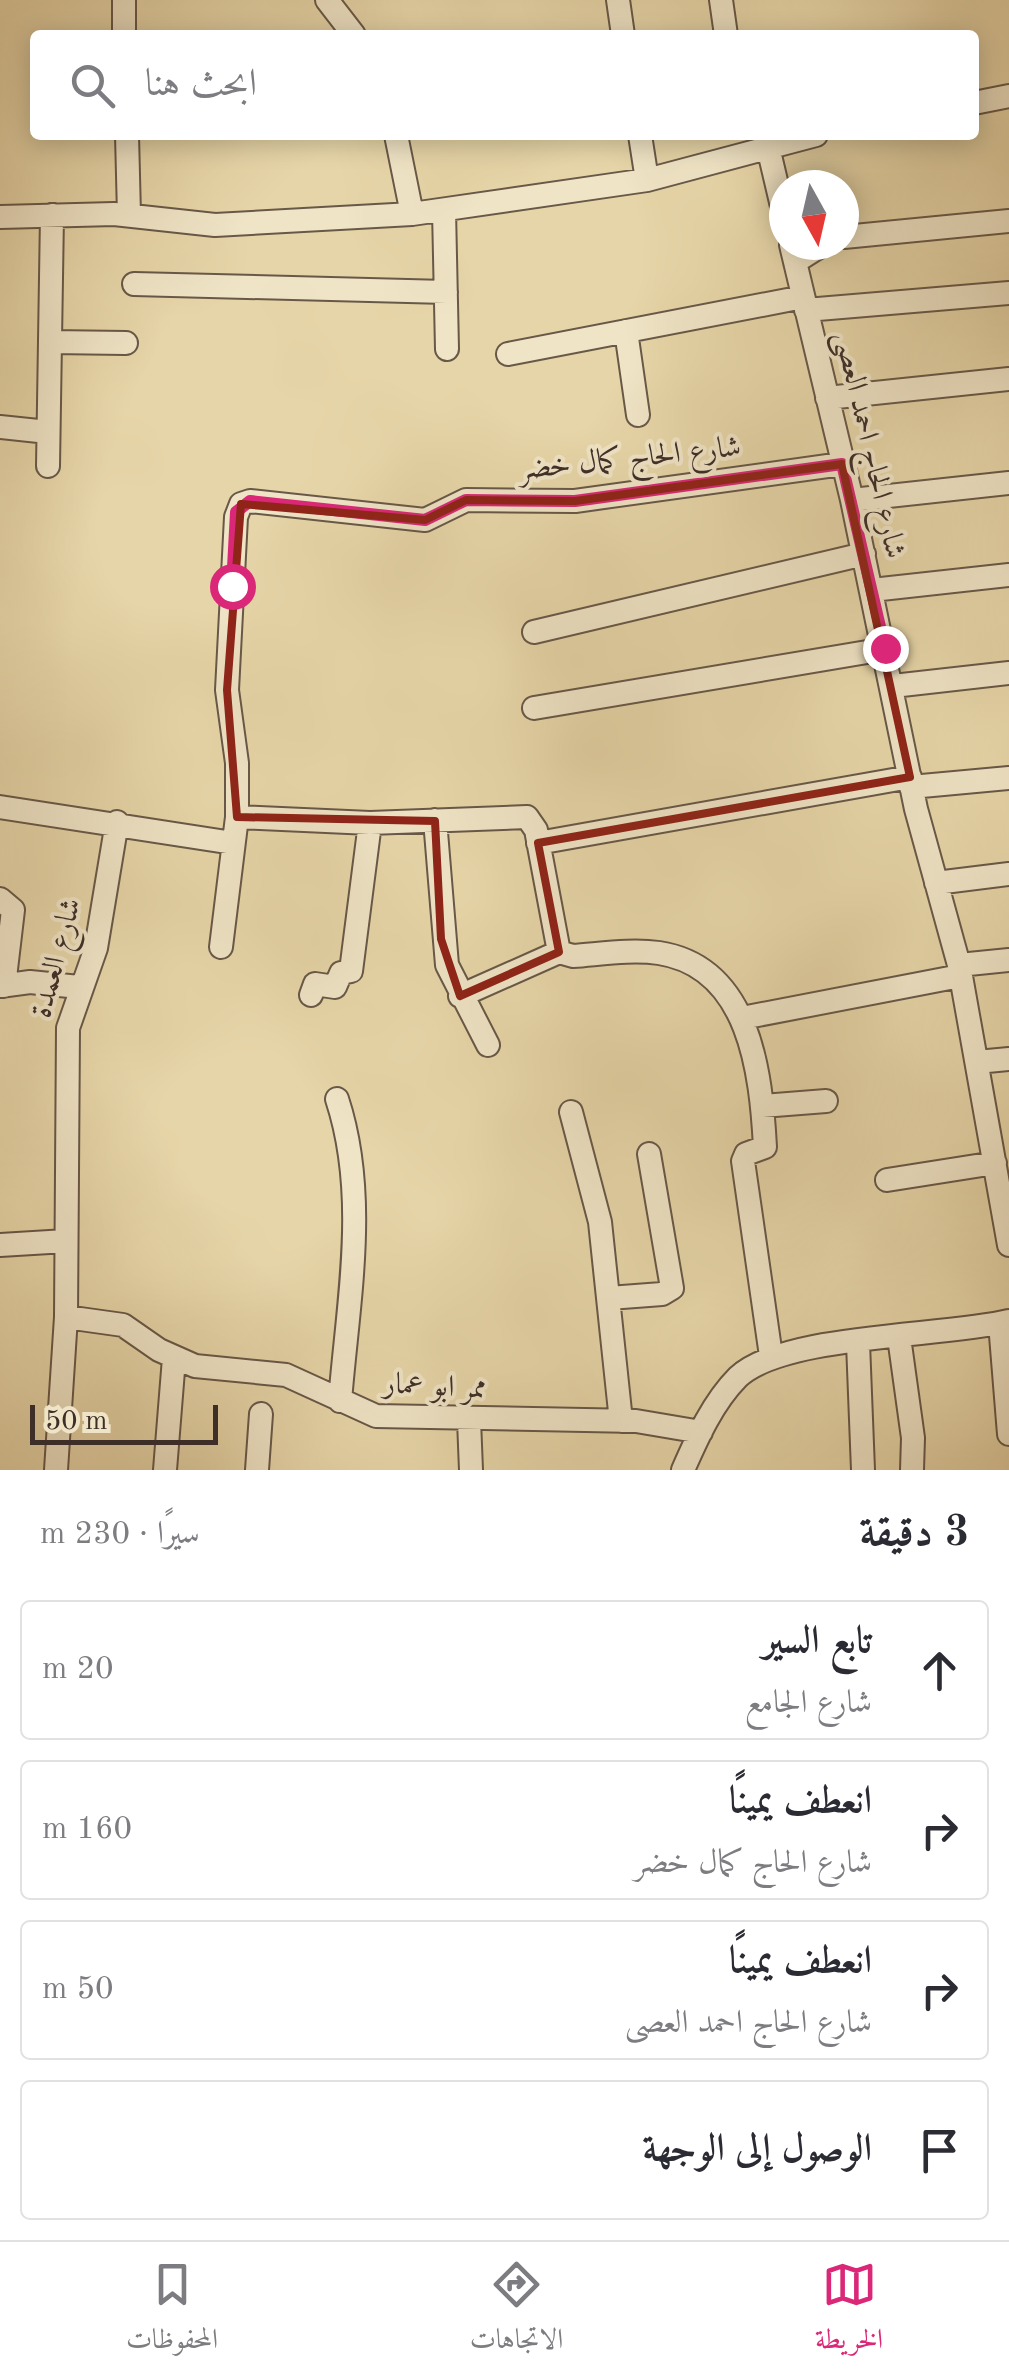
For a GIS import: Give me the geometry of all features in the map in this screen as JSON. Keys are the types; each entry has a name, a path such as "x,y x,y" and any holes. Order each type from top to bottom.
{"street":[{"path":"124,0 124,30"},
{"path":"328,0 350,30"},
{"path":"618,0 622,30"},
{"path":"721,0 725,30"},
{"path":"979,102 1009,96"},
{"path":"127,140 129,215"},
{"path":"397,140 412,214"},
{"path":"641,140 648,180"},
{"path":"0,217 129,215 215,225 412,214 648,180 741,143 768,147 796,140"},
{"path":"768,147 773,170"},
{"path":"444,210 446,349"},
{"path":"48,466 52,216"},
{"path":"859,235 1009,220"},
{"name":"شارع الحاج احمد العصى","path":"795,260 885,648 911,782 960,970 999,1154 1009,1245"},
{"path":"134,284 446,292"},
{"path":"508,354 805,303 1009,293"},
{"path":"626,331 638,415"},
{"path":"50,342 126,344"},
{"path":"827,398 1009,379"},
{"path":"0,428 48,432"},
{"name":"شارع الحاج كمال خضر","path":"237,816 236,763 227,690 236,512 250,501 425,520 466,500 575,501 842,464"},
{"path":"852,500 1009,483"},
{"path":"534,632 864,554"},
{"path":"872,590 1009,575"},
{"path":"534,708 885,648"},
{"path":"892,686 1009,673"},
{"path":"538,843 911,782 1009,778"},
{"path":"0,807 117,822 233,843"},
{"path":"221,947 237,816 370,823 522,815 534,824 559,952"},
{"path":"435,820 441,939 460,996 488,1045"},
{"name":"شارع العمدة","path":"56,1470 66,1317 66,1050 79,987 96,948 117,822"},
{"path":"312,995 315,984 335,986 340,973 351,971 370,823"},
{"path":"936,883 1009,874"},
{"path":"0,898 13,910 2,986 30,982 79,987"},
{"path":"460,996 559,952 573,956 641,952 680,958 714,979 742,1018 762,1106 765,1148 746,1154 744,1162 771,1356"},
{"path":"742,1018 1009,960"},
{"path":"977,1062 1009,1059"},
{"path":"337,1098 352,1150 356,1194 340,1401"},
{"path":"762,1106 826,1102"},
{"path":"571,1112 596,1195 621,1421"},
{"path":"609,1298 662,1294 672,1288 649,1154"},
{"path":"887,1180 999,1154"},
{"path":"0,1245 66,1240"},
{"name":"ممر ابو عمار","path":"66,1317 123,1325 174,1358 196,1366 286,1376 358,1411 402,1420 621,1421 701,1432"},
{"path":"683,1470 701,1432 737,1378 771,1356 1005,1322 1009,1434"},
{"path":"899,1337 913,1438 912,1470"},
{"path":"858,1342 864,1470"},
{"path":"164,1470 174,1358"},
{"path":"257,1470 261,1414"},
{"path":"469,1420 471,1470"}],"highlighted area":[{"path":"842,464 910,777 538,843 559,952 460,996 441,939 435,821 237,817 227,690 241,504 425,520 466,500 575,501"}],"route":[{"path":"232,586 236,512 250,501 425,520 439,516 458,501 575,501 842,464 885,648"}]}
